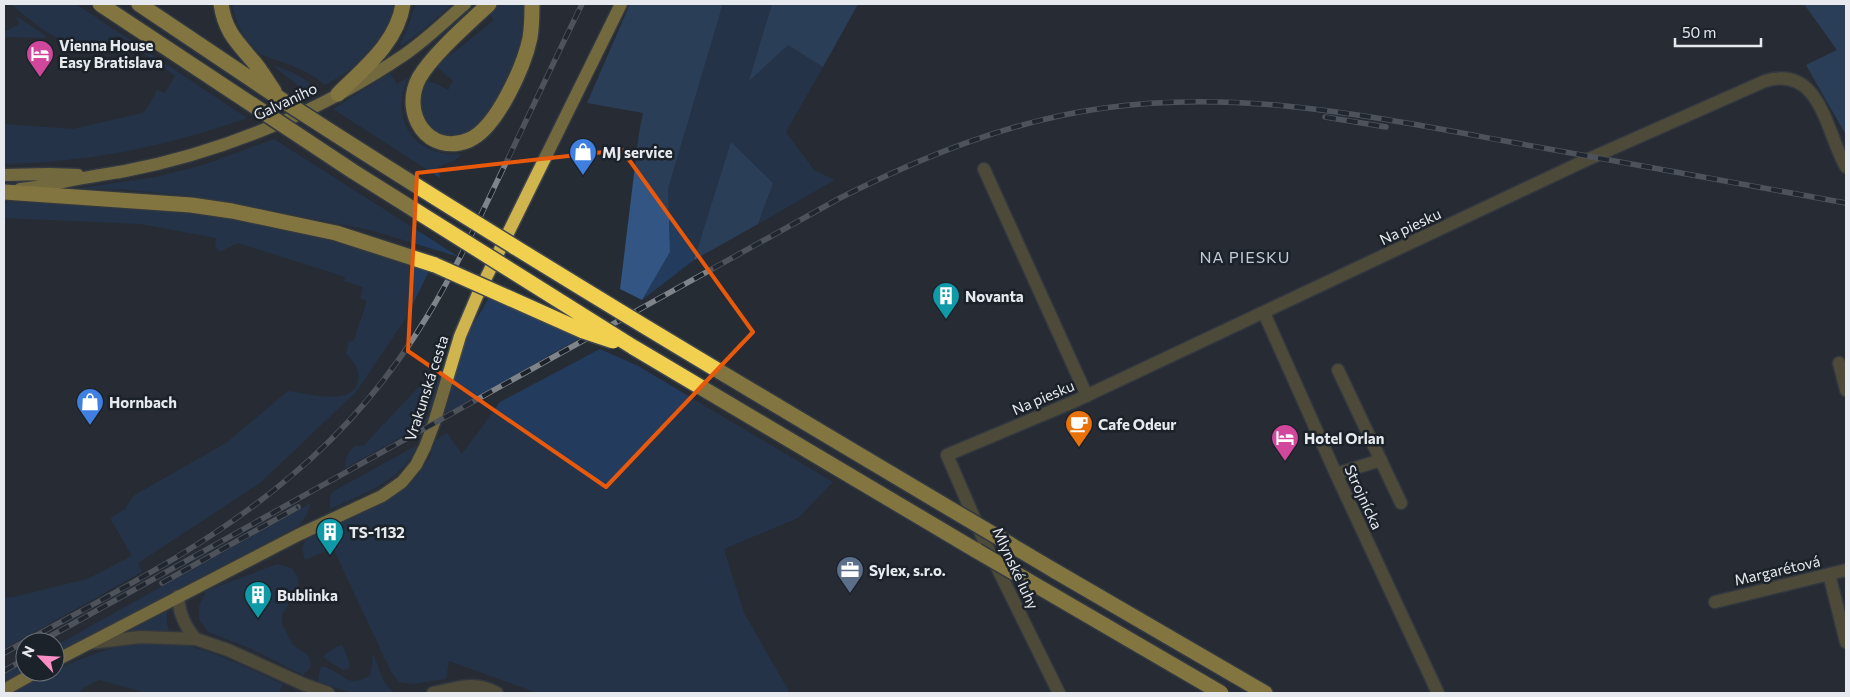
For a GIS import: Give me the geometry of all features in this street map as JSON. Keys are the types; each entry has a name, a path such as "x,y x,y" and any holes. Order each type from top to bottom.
{"highway":[{"path":"100,4 354,172 633,347 1220,693"},
{"path":"139,4 366,154 645,328 1265,693"},
{"path":"221,4 226,24 235,41 253,61 279,98"},
{"path":"338,94 387,43 398,22 403,4"},
{"path":"489,4 431,62 416,86 412,99 414,116 423,130 437,140 453,143 470,140 490,122 511,85 526,52 531,29 532,4"},
{"path":"4,191 191,205 296,224 359,240 435,265 583,331 633,347"}],"main road":[{"name":"Galvaniho","path":"4,191 52,185 126,171 212,148 279,122 338,94 404,54 465,4"},
{"name":"Vrakunská cesta","path":"65,656 298,535 382,496 402,482 416,465 432,428 460,336 477,296 621,4"},
{"name":"Galvaniho","path":"4,175 95,176"},
{"path":"4,690 18,682"}],"street":[{"name":"Na piesku","path":"947,455 1087,396 1582,162 1755,84 1781,78 1794,81 1812,93 1822,111 1846,167"},
{"path":"984,169 1087,396"},
{"name":"Strojnícka","path":"1264,313 1336,474 1438,693"},
{"path":"1839,363 1846,390"},
{"path":"1338,370 1401,503"},
{"name":"Mlynské luhy","path":"947,455 985,543 1059,693"},
{"path":"1336,474 1381,460"},
{"name":"Margarétová","path":"1714,602 1846,570"},
{"path":"1829,574 1846,642"},
{"path":"178,596 178,607 184,624 196,639"},
{"path":"90,643 140,637 196,639 228,650 328,693"},
{"path":"434,693 472,684 485,687 497,693"}],"highlighted area":[{"path":"622,150 753,332 606,487 408,351 417,173"}],"shaded area":[{"path":"10,4 76,4 247,118 187,137 127,151 67,160 4,164 4,124 73,129 142,113 146,110 157,90 165,93 175,76 121,37 116,36 103,49 63,40 46,31"},
{"path":"232,4 397,4 391,28 364,59 325,85 303,71 255,50 242,32"},
{"path":"415,4 452,4 401,46 400,44 407,30"},
{"path":"498,4 527,4 524,29 518,52 508,75 490,110 479,125 457,137 439,134 423,121 420,116 420,102 424,83 427,81 448,90 453,81 438,68 438,65 494,20 488,13"},
{"path":"630,4 722,4 668,189 670,252 642,300 620,289 643,113 587,103"},
{"path":"722,4 772,4 750,80 788,45 823,67 786,132 814,170 835,180 758,224 773,183 731,143 694,260 642,300 670,252 668,189"},
{"path":"772,4 858,4 823,67 788,45 749,81"},
{"path":"1804,4 1846,4 1846,135 1806,65 1837,50"},
{"path":"16,16 46,36 45,38 4,37 4,32 19,24"},
{"path":"272,65 302,77 313,89 307,93"},
{"path":"390,73 397,84 408,77 403,93 402,108 404,121 410,133 419,143 431,150 445,154 462,154 455,160 438,167 440,178 333,109"},
{"path":"274,139 459,257 370,230 230,202 129,190 81,188 156,177 203,165"},
{"path":"731,142 773,183 758,224 694,260"},
{"path":"4,202 82,203 197,211 349,245 429,271 406,318 356,392 260,483 138,563 142,572 34,632 15,632 15,643 4,649 4,598 87,579 132,556 110,518 125,509 133,496 226,443 288,391 337,396 346,395 353,391 359,375 346,353 349,341 353,342 367,301 360,298 363,287 344,281 345,277 238,243 219,252 215,245 216,238 140,224 4,218"},
{"path":"489,296 582,337 445,413 463,347"},
{"path":"600,349 638,366 833,482 798,518 724,549 744,613 790,693 538,693 449,661 446,679 412,684 399,682 391,672 333,548 305,560 302,549 305,540 386,500 414,480 430,457 436,440 447,433 462,454 500,402"},
{"path":"433,372 439,373 440,376 432,408 414,421 417,424 431,414 426,423 346,468 346,459 353,448 355,446 363,446"},
{"path":"417,445 410,459 394,476 373,489 330,509 330,495 334,491"},
{"path":"311,503 306,516 298,526 65,649 65,640"},
{"path":"277,564 292,568 298,578 298,588 282,615 282,624 292,644 309,656 311,667 303,675 254,650 208,632 199,619 199,606 206,591"},
{"path":"167,611 167,625 171,635 124,633"},
{"path":"142,640 161,641 197,648 283,684 279,692 281,693 147,693 99,680 83,688 79,693 8,693 31,682 65,682 65,666 108,649"},
{"path":"342,644 350,664 349,668 345,670 323,657 326,653"},
{"path":"373,653 384,682 392,693 351,693 319,682 321,666 349,680 355,681 370,675"},
{"path":"15,668 15,675 4,681 4,674"}],"railway":[{"path":"4,653 152,572 224,527 291,476 349,421 399,359 438,298 476,226 582,4"},
{"path":"58,632 840,198 936,154 1001,131 1035,122 1104,108 1155,103 1205,102 1305,108 1405,123 1846,203"},
{"path":"1325,117 1386,127"},
{"path":"162,583 298,507"},
{"path":"4,671 15,665"}],"place":[{"name":"Vienna House Easy Bratislava","path":"40,78"},
{"name":"MJ service","path":"583,176"},
{"name":"Novanta","path":"946,320"},
{"name":"Hornbach","path":"90,426"},
{"name":"Cafe Odeur","path":"1079,448"},
{"name":"Hotel Orlan","path":"1285,462"},
{"name":"TS-1132","path":"330,556"},
{"name":"Sylex, s.r.o.","path":"850,594"},
{"name":"Bublinka","path":"258,619"}],"district":[{"name":"NA PIESKU","path":"1245,256"}]}
